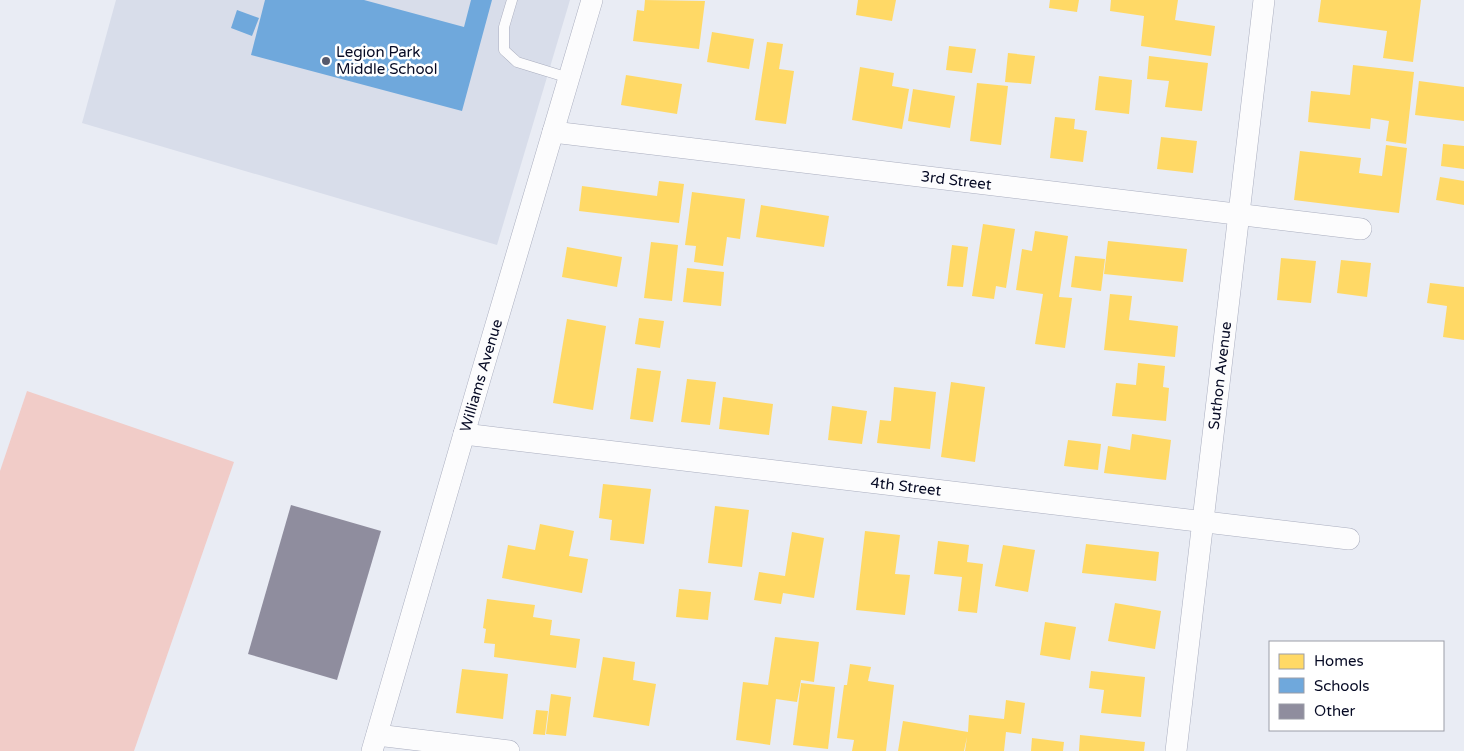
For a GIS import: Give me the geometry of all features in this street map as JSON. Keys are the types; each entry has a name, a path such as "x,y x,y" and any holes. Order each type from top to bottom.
{"street":[{"name":"Williams Avenue","path":"374,743 592,0"},
{"name":"Suthon Avenue","path":"1176,751 1264,0"},
{"name":"3rd Street","path":"553,132 1360,230"},
{"name":"4th Street","path":"464,434 1349,539"},
{"path":"374,743 509,751"}],"lane":[{"path":"512,0 504,27 504,50 517,62 569,78"}],"shaded area":[{"name":"Legion Park Middle School","path":"116,0 570,0 497,245 82,123"},
{"path":"27,391 234,462 134,751 0,751 0,471"}],"building: Homes":[{"path":"645,0 705,1 699,49 633,41 637,10 644,11"},
{"path":"858,0 896,0 892,21 856,15"},
{"path":"1050,0 1079,0 1077,12 1049,8"},
{"path":"1111,0 1178,0 1175,20 1215,26 1211,56 1141,46 1144,16 1110,11"},
{"path":"1321,0 1421,0 1413,62 1383,58 1387,31 1318,22"},
{"path":"712,32 754,39 749,69 707,62"},
{"path":"767,42 783,44 779,69 794,71 786,124 755,120"},
{"path":"949,46 976,49 972,73 946,70"},
{"path":"1008,53 1035,56 1031,84 1005,82"},
{"path":"1149,56 1208,63 1202,111 1165,107 1169,81 1147,79"},
{"path":"1353,65 1414,72 1406,144 1386,141 1389,121 1371,118 1370,129 1308,122 1311,91 1350,95"},
{"path":"860,67 894,73 892,86 909,89 902,129 852,120"},
{"path":"626,75 682,84 677,114 621,105"},
{"path":"1099,76 1132,80 1129,114 1095,110"},
{"path":"1419,81 1464,87 1464,121 1415,115"},
{"path":"977,83 1008,86 1001,145 970,141"},
{"path":"913,89 955,96 950,128 908,121"},
{"path":"1055,117 1075,119 1074,129 1087,131 1083,162 1050,158"},
{"path":"1161,137 1197,141 1193,173 1157,169"},
{"path":"1443,144 1464,146 1464,169 1441,166"},
{"path":"1386,145 1407,148 1399,213 1294,200 1300,151 1361,158 1359,173 1382,176"},
{"path":"1440,177 1464,181 1464,205 1436,200"},
{"path":"659,181 684,184 679,223 579,211 582,186 657,196"},
{"path":"692,192 745,199 740,239 727,237 723,266 694,262 696,246 685,245"},
{"path":"761,205 829,216 824,247 756,237"},
{"path":"983,224 1015,229 1006,288 996,286 994,299 972,296"},
{"path":"1035,231 1068,236 1059,297 1072,298 1065,348 1035,344 1043,294 1016,290 1022,249 1032,251"},
{"path":"1108,241 1187,249 1183,282 1104,274"},
{"path":"651,242 678,245 672,301 644,298"},
{"path":"952,245 968,247 963,287 947,286"},
{"path":"567,247 622,257 617,287 562,277"},
{"path":"1075,256 1105,259 1101,291 1071,287"},
{"path":"1281,258 1316,261 1311,303 1277,300"},
{"path":"1341,260 1371,263 1367,297 1337,293"},
{"path":"687,268 724,272 721,306 683,302"},
{"path":"1430,283 1464,287 1464,340 1443,337 1447,306 1427,303"},
{"path":"1110,294 1132,296 1129,320 1178,326 1175,357 1104,350"},
{"path":"639,318 664,321 660,348 635,344"},
{"path":"567,319 606,326 593,410 553,403"},
{"path":"1138,363 1165,366 1163,387 1169,388 1166,421 1112,416 1116,383 1136,385"},
{"path":"637,368 661,371 653,422 630,419"},
{"path":"687,379 716,382 710,425 681,422"},
{"path":"951,382 985,387 975,462 941,457"},
{"path":"894,387 936,392 930,449 877,443 880,420 891,421"},
{"path":"723,397 773,404 769,435 719,429"},
{"path":"832,406 867,411 862,444 828,440"},
{"path":"1132,434 1171,440 1166,480 1104,473 1108,446 1130,450"},
{"path":"1068,440 1101,444 1098,470 1064,466"},
{"path":"603,484 651,489 644,544 610,540 612,520 599,518"},
{"path":"715,506 749,510 742,567 708,563"},
{"path":"540,524 574,531 569,556 588,559 582,593 502,578 508,545 535,550"},
{"path":"865,531 900,535 895,574 910,575 905,615 856,610"},
{"path":"792,532 824,538 814,598 783,593 781,604 754,600 759,572 785,576"},
{"path":"938,541 969,545 967,562 983,564 977,613 958,611 962,577 934,574"},
{"path":"1086,544 1159,552 1156,581 1082,573"},
{"path":"1003,545 1035,550 1028,592 995,586"},
{"path":"679,589 711,592 708,620 676,617"},
{"path":"487,599 535,605 533,617 552,620 550,635 580,639 576,668 494,657 495,644 484,643 486,629 483,628"},
{"path":"1115,603 1161,611 1155,649 1108,641"},
{"path":"1045,622 1076,627 1070,660 1040,655"},
{"path":"775,637 819,642 814,682 801,680 797,702 776,699 770,745 736,740 743,682 768,685"},
{"path":"603,657 635,662 633,680 656,684 649,726 593,717"},
{"path":"850,664 871,667 868,681 894,685 886,751 852,751 854,740 837,738 844,685 847,685"},
{"path":"462,669 508,674 503,719 456,713"},
{"path":"1091,671 1145,677 1141,717 1101,713 1104,690 1089,688"},
{"path":"801,683 835,687 828,749 793,745"},
{"path":"551,694 571,697 566,736 546,734"},
{"path":"1006,700 1025,703 1021,734 1006,732 1004,751 965,751 967,737 964,751 898,751 903,721 968,732 969,715 1004,719"},
{"path":"536,710 548,711 545,735 533,734"},
{"path":"1080,735 1145,742 1144,751 1079,751"},
{"path":"1032,738 1064,742 1063,751 1031,751"}],"building: Schools":[{"path":"265,0 364,0 464,27 471,0 492,0 462,111 251,55"},
{"path":"237,10 259,18 252,36 231,28"}],"building: Other":[{"path":"291,505 381,531 337,680 248,654"}],"place":[{"name":"Legion Park Middle School","path":"326,61"}]}
